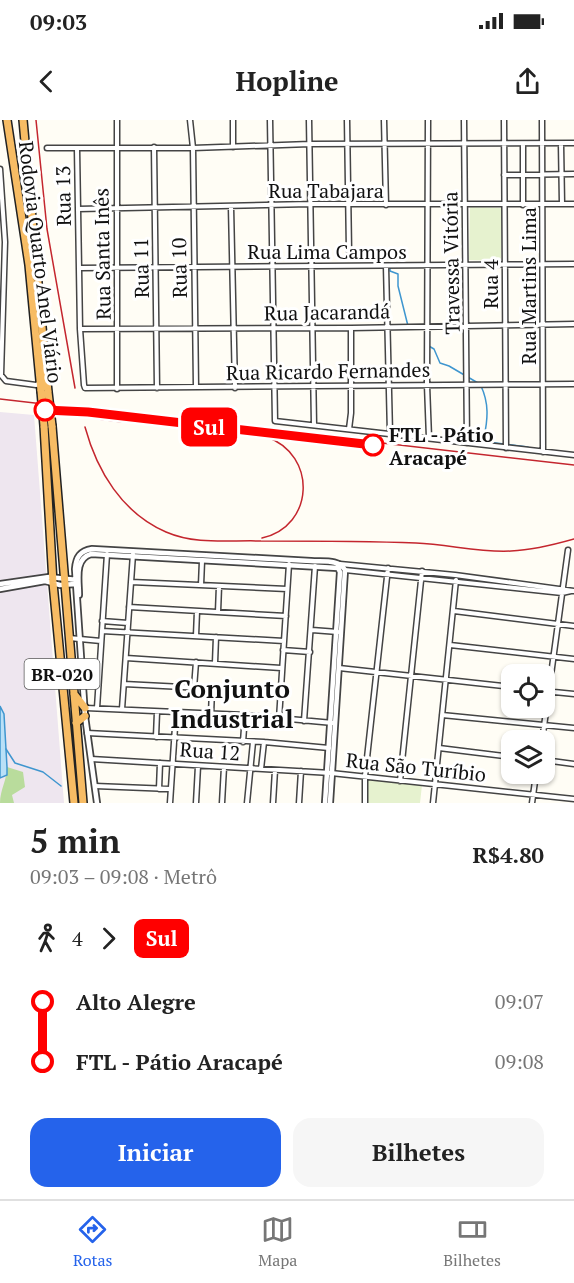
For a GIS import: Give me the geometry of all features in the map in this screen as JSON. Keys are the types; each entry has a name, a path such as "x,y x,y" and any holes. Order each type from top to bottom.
{"highway":[{"name":"Rodovia Quarto Anel Viário","path":"7,120 29,265 40,382 45,392"},
{"name":"Rodovia Quarto Anel Viário","path":"23,120 45,392 65,582 83,803"},
{"name":"Rodovia Quarto Anel Viário","path":"48,426 53,580 74,803"},
{"path":"73,693 85,712 76,723"},
{"path":"68,729 72,739 78,742"},
{"path":"72,789 77,787 82,789"}],"street":[{"name":"Rua Santa Inês","path":"117,120 117,388"},
{"name":"Rua 10","path":"190,120 193,148 196,387"},
{"path":"233,120 233,147"},
{"path":"270,120 274,420 574,455"},
{"path":"309,120 314,425"},
{"path":"347,120 349,251"},
{"path":"384,120 386,205"},
{"path":"428,120 429,438"},
{"name":"Travessa Vitória","path":"464,120 467,443"},
{"name":"Rua 4","path":"504,120 506,448"},
{"name":"Rua Martins Lima","path":"542,120 543,452"},
{"path":"47,148 574,143"},
{"path":"523,205 524,144"},
{"path":"561,144 562,204"},
{"name":"Rua 11","path":"154,147 157,388"},
{"name":"Rua 13","path":"77,149 80,328 84,387"},
{"path":"0,169 4,242 1,269 1,375 6,381 36,385 40,382"},
{"path":"504,175 574,174"},
{"name":"Rua Tabajara","path":"78,209 310,204 574,204"},
{"path":"231,207 235,387"},
{"name":"Rua Lima Campos","path":"80,268 574,264"},
{"path":"386,266 390,434"},
{"name":"Rua Jacarandá","path":"80,328 351,328 574,324"},
{"path":"349,429 351,328"},
{"name":"Rua Ricardo Fernandes","path":"84,387 574,384"},
{"path":"552,664 568,550"},
{"path":"97,708 107,552"},
{"path":"97,803 87,734 79,640 77,582 80,562 84,556 107,552 239,560"},
{"path":"122,709 133,554"},
{"path":"185,557 202,561 247,560 367,566 455,575 513,585"},
{"path":"201,585 202,561"},
{"path":"289,562 338,568 342,571 574,591"},
{"path":"279,719 289,562"},
{"path":"333,723 342,571 340,564"},
{"path":"304,721 315,566"},
{"path":"366,572 367,566"},
{"path":"375,567 375,573"},
{"path":"365,803 365,776 388,568"},
{"path":"400,781 422,572"},
{"path":"433,803 455,575"},
{"path":"0,586 53,580 77,582"},
{"path":"131,582 287,589"},
{"path":"218,612 219,586"},
{"path":"129,608 286,616"},
{"path":"196,611 196,636"},
{"path":"453,611 574,626"},
{"path":"102,621 128,623"},
{"path":"312,630 338,632"},
{"path":"102,631 284,641"},
{"path":"330,803 330,750 339,668 338,632"},
{"path":"215,663 216,637"},
{"path":"69,638 101,641"},
{"path":"450,645 574,659"},
{"path":"283,650 310,652"},
{"path":"126,658 281,668"},
{"path":"195,688 196,662"},
{"path":"339,668 501,686"},
{"path":"124,684 280,692"},
{"path":"212,689 212,715"},
{"path":"555,692 574,694"},
{"path":"85,712 97,708 122,709 245,715 333,723"},
{"path":"156,737 157,712"},
{"path":"170,803 176,712"},
{"path":"243,742 245,715"},
{"path":"442,715 574,728"},
{"path":"543,730 545,718"},
{"path":"87,734 264,742 330,750"},
{"path":"247,803 254,742"},
{"path":"261,769 264,742"},
{"path":"439,748 501,756"},
{"name":"Rua 12","path":"91,759 329,772"},
{"path":"555,761 574,764"},
{"path":"159,789 160,763"},
{"path":"196,803 198,766"},
{"path":"222,803 224,767"},
{"path":"273,803 275,770"},
{"path":"300,803 301,771"},
{"path":"325,803 329,772"},
{"name":"Rua São Turíbio","path":"329,772 574,799"},
{"path":"532,803 534,784"},
{"path":"95,786 171,789"}],"shaded area":[{"path":"0,412 34,415 64,803 0,803"}],"green space":[{"path":"470,207 502,208 501,261 469,260"},
{"path":"7,767 23,772 25,787 12,795 14,803 0,803 6,776"},
{"path":"369,779 422,785 420,803 367,803 367,781"}],"water":[{"path":"0,706 4,714 7,775 0,778"}],"waterway":[{"path":"390,266 390,271 398,274 398,286 408,326"},
{"path":"427,345 434,349 440,363 478,383"},
{"path":"481,386 487,411 484,437 488,442 528,447"},
{"path":"6,749 15,763 43,772 61,786"}],"railway":[{"path":"36,120 47,229 75,388"},
{"path":"0,399 574,465"},
{"path":"98,419 122,422"},
{"path":"85,427 104,475 124,502 150,524 189,539 416,543 499,551 535,548 574,539"},
{"path":"262,538 279,531 292,520 300,506 303,490 301,474 295,459 283,446 267,437"}],"metro line":[{"name":"Sul","path":"45,410 88,412 373,445"}],"place":[{"name":"FTL - Pátio Aracapé","path":"373,445"}],"district":[{"name":"Conjunto Industrial","path":"232,703"}]}
